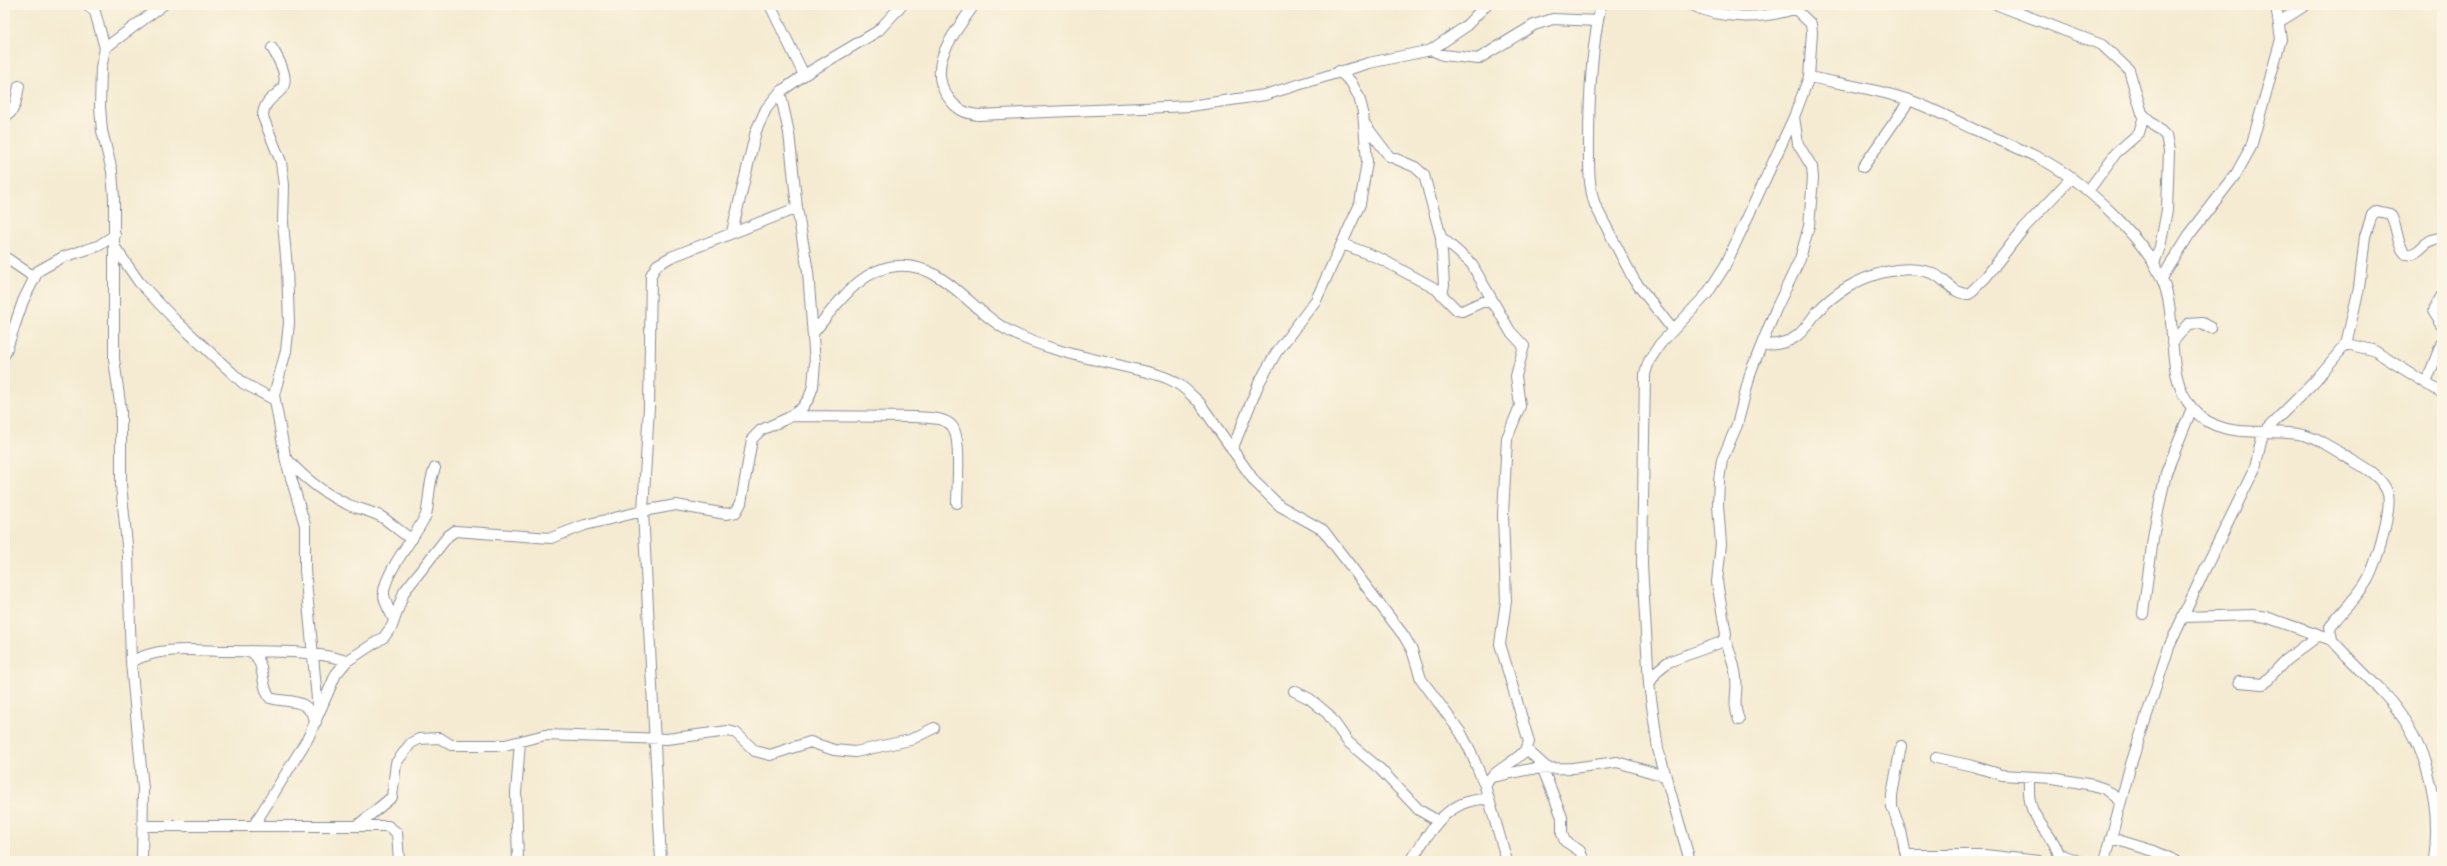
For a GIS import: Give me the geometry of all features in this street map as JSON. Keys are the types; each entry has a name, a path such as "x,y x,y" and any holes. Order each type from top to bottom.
{"street":[{"path":"88,5 95,12 105,48 101,68 100,107 102,131 113,178 115,235 114,346 121,411 121,481 128,555 131,662 141,763 144,826 142,861"},
{"path":"105,48 163,5"},
{"path":"770,5 804,75"},
{"path":"732,232 760,117 780,92 804,75 878,31 902,5"},
{"path":"974,5 948,43 938,69 941,88 959,110 978,116 1190,106 1265,95 1339,71 1431,50 1465,27 1486,5"},
{"path":"1601,5 1591,69 1589,172 1591,193 1595,205 1634,280 1673,330"},
{"path":"1690,861 1664,776 1658,749 1648,684 1643,613 1642,565 1643,390 1645,374 1649,361 1673,330 1707,294 1725,266 1794,117 1809,78 1812,32 1811,24 1792,7 1778,14 1727,15 1710,13 1692,5"},
{"path":"1998,5 2102,45 2128,70 2139,108 2144,116 2166,136 2169,151 2168,210 2160,247 2154,263"},
{"path":"2162,278 2189,235 2236,174 2251,147 2258,129 2269,79 2278,56 2281,39 2276,5"},
{"path":"2279,22 2306,5"},
{"path":"1431,50 1443,55 1478,59 1534,25 1553,19 1598,21"},
{"path":"272,48 286,75 286,82 282,90 267,105 263,117 280,159 283,176 283,223 289,305 286,351 274,391 286,458 305,525 304,570 313,653 317,718"},
{"path":"1232,450 1260,383 1272,359 1316,300 1343,244 1360,204 1364,189 1367,162 1364,123 1359,97 1351,82 1339,71"},
{"path":"1809,78 1909,100 2046,162 2071,178 2088,191 2132,235 2154,263 2162,278 2171,311 2172,343 2178,378 2192,408 2215,426 2263,433 2288,433 2314,439 2369,471 2387,490 2390,508 2371,575 2330,627 2332,640"},
{"path":"5,116 9,114 13,108 19,86"},
{"path":"254,825 308,738 333,680 347,661 384,636 394,620 401,598 410,582 448,536 455,531 551,538 585,524 676,505 726,514 736,512 741,503 752,439 761,430 791,416 802,408 809,398 813,386 815,363 814,332 810,309 808,272 797,208 789,133 780,92"},
{"path":"1863,168 1909,100"},
{"path":"2088,191 2116,153 2139,133 2144,116"},
{"path":"1739,720 1734,705 1736,688 1735,670 1725,639 1726,628 1717,593 1721,544 1718,505 1719,480 1726,446 1737,425 1751,371 1800,259 1809,226 1813,178 1812,167 1798,144 1794,117"},
{"path":"1364,123 1390,156 1415,167 1424,175 1441,237 1444,285 1442,294"},
{"path":"1762,345 1783,343 1795,338 1818,311 1846,288 1863,278 1886,272 1917,269 1937,276 1960,293 1969,294 1981,283 2024,228 2071,178"},
{"path":"660,861 643,511 649,407 651,275 657,265 671,257 797,208"},
{"path":"2105,861 2130,767 2169,647 2255,468 2263,433 2314,382 2346,344 2360,288 2365,236 2372,215 2377,211 2390,214 2396,222 2401,245 2406,254 2416,253 2429,240 2442,238"},
{"path":"5,354 23,301 34,277 50,263 66,256 98,246 115,235"},
{"path":"1441,237 1471,263 1510,331 1524,346 1516,376 1520,406 1510,428 1507,445 1503,515 1506,602 1500,644 1530,742 1526,750 1488,782"},
{"path":"1343,244 1381,259 1442,294 1460,311 1482,302 1490,302 1497,308"},
{"path":"114,246 139,282 174,319 243,383 275,400"},
{"path":"5,257 34,277"},
{"path":"814,332 851,290 868,276 881,270 897,266 918,268 934,273 944,279 967,301 1008,331 1042,344 1156,375 1177,383 1199,402 1255,482 1272,499 1323,530 1353,567 1404,636 1412,650 1421,679 1461,733 1488,782 1488,798 1503,842 1507,861"},
{"path":"2442,295 2433,311 2442,325"},
{"path":"2172,343 2188,324 2202,323 2211,328"},
{"path":"2426,383 2442,342"},
{"path":"2346,344 2373,350 2442,393"},
{"path":"2143,614 2154,531 2166,473 2192,408"},
{"path":"791,416 934,419 951,425 955,431 958,455 957,503"},
{"path":"286,458 305,479 318,489 341,502 378,515 401,533 412,539"},
{"path":"394,620 386,603 384,590 392,571 426,515 429,505 430,482 435,468"},
{"path":"2183,617 2253,615 2266,617 2332,640 2383,693 2402,718 2437,783 2434,861"},
{"path":"2239,682 2263,684 2286,660 2318,636"},
{"path":"1648,684 1657,671 1668,662 1707,649 1725,639"},
{"path":"131,662 149,654 176,650 313,653 347,661"},
{"path":"252,651 260,661 264,686 270,698 302,704 317,718"},
{"path":"1294,691 1310,700 1328,714 1348,742 1380,769 1419,810 1438,821"},
{"path":"358,825 392,797 396,763 411,743 419,739 434,737 440,738 451,746 505,745 545,735 667,739 728,730 736,733 755,751 762,754 778,754 810,742 834,750 855,752 910,740 934,728"},
{"path":"518,861 516,793 520,742"},
{"path":"1901,746 1892,795 1892,807 1906,858 1985,855 2013,860 2039,861"},
{"path":"1526,750 1544,767 1562,817 1562,834 1565,841 1580,851 1584,861"},
{"path":"1936,758 1973,766 2002,775 2029,777 2093,786 2105,789 2120,802"},
{"path":"1488,782 1544,767 1573,768 1617,762 1664,776"},
{"path":"2029,777 2030,802 2033,811 2053,840 2060,858 2078,861"},
{"path":"1410,861 1438,821 1455,806 1465,801 1488,798"},
{"path":"144,826 388,826 394,829 398,838 399,861"},
{"path":"2111,838 2154,851 2176,861"}]}
